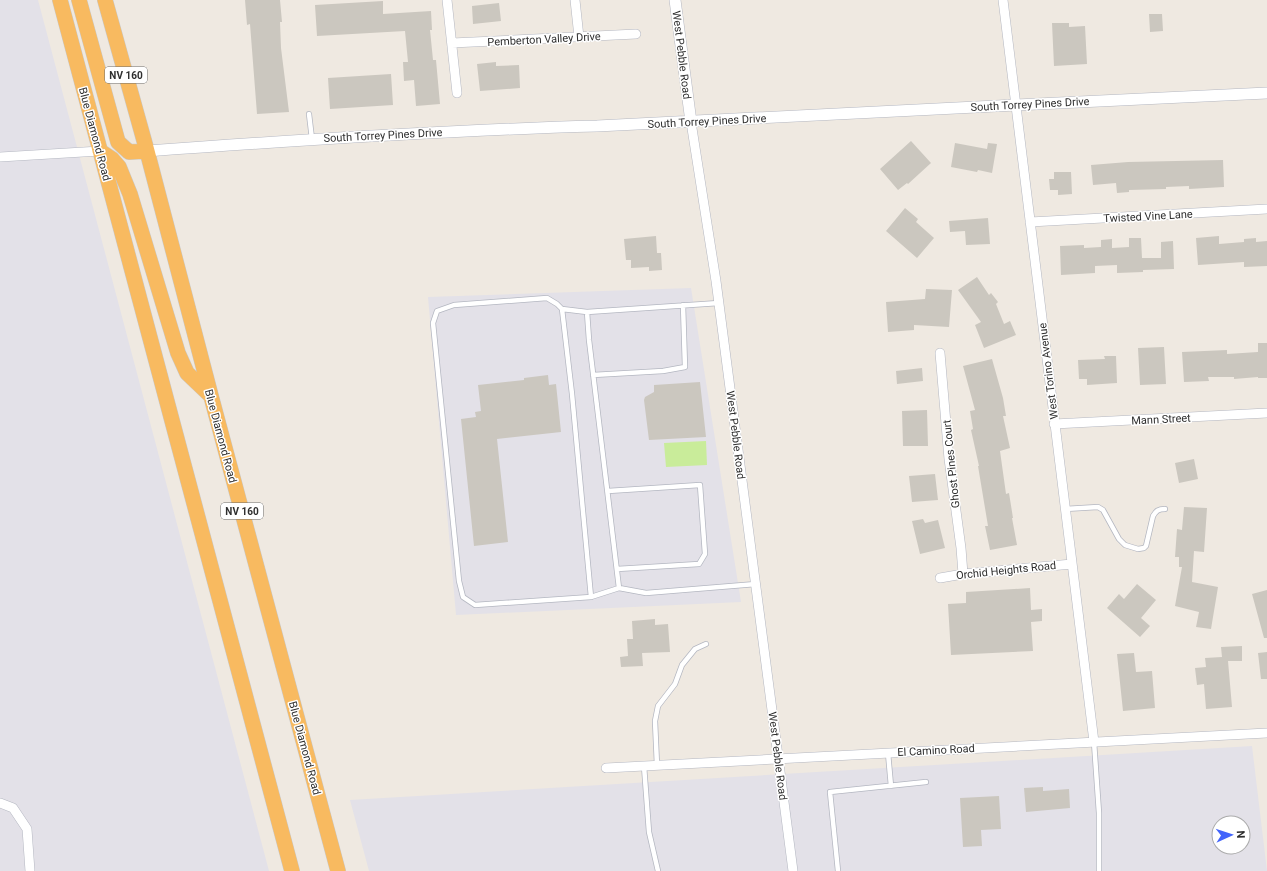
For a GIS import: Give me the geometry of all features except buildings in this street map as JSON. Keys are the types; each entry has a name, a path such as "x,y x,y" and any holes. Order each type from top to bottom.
{"highway":[{"name":"Blue Diamond Road","path":"60,0 292,871"},
{"path":"79,0 118,142 129,152 147,151"},
{"name":"Blue Diamond Road","path":"105,0 147,151 338,871"},
{"path":"100,151 112,159 119,167 130,194 178,353 187,373 211,396"}],"street":[{"path":"448,0 457,93"},
{"path":"575,0 579,37"},
{"name":"West Pebble Road","path":"675,0 691,122 719,303 794,871"},
{"name":"West Torino Avenue","path":"1003,0 1094,742"},
{"name":"Pemberton Valley Drive","path":"452,43 636,34"},
{"name":"South Torrey Pines Drive","path":"147,151 312,139 691,122 1267,93"},
{"path":"0,157 100,151"},
{"name":"Twisted Vine Lane","path":"1030,222 1267,209"},
{"name":"Ghost Pines Court","path":"940,353 949,460 963,574"},
{"name":"Mann Street","path":"1054,424 1267,413"},
{"name":"Orchid Heights Road","path":"940,578 963,574 1072,564"},
{"name":"El Camino Road","path":"606,768 1267,733"},
{"path":"0,803 13,808 27,828 30,871"}],"lane":[{"path":"309,114 312,139"},
{"path":"719,303 587,312 562,309 547,298 454,305 437,311 433,323 459,581 463,597 475,605 591,597 619,588 646,593 756,584"},
{"path":"593,375 663,371 685,367 683,305"},
{"path":"562,309 572,394 591,597"},
{"path":"587,312 593,375 619,588"},
{"path":"608,491 700,485 705,554 699,564 617,570"},
{"path":"1065,509 1098,507 1103,510 1119,539 1125,545 1138,549 1146,546 1155,512 1159,509 1165,508"},
{"path":"658,765 655,721 658,706 675,684 682,665 695,649 706,644"},
{"path":"1094,742 1099,813 1099,871"},
{"path":"888,753 891,786"},
{"path":"644,766 649,832 658,871"},
{"path":"838,871 830,792 926,782"}],"shaded area":[{"path":"0,0 38,0 269,871 0,871"},
{"path":"691,288 741,602 456,615 428,297"},
{"path":"1252,746 1267,871 369,871 350,800"}],"green space":[{"path":"706,441 707,465 666,467 664,443"}]}
